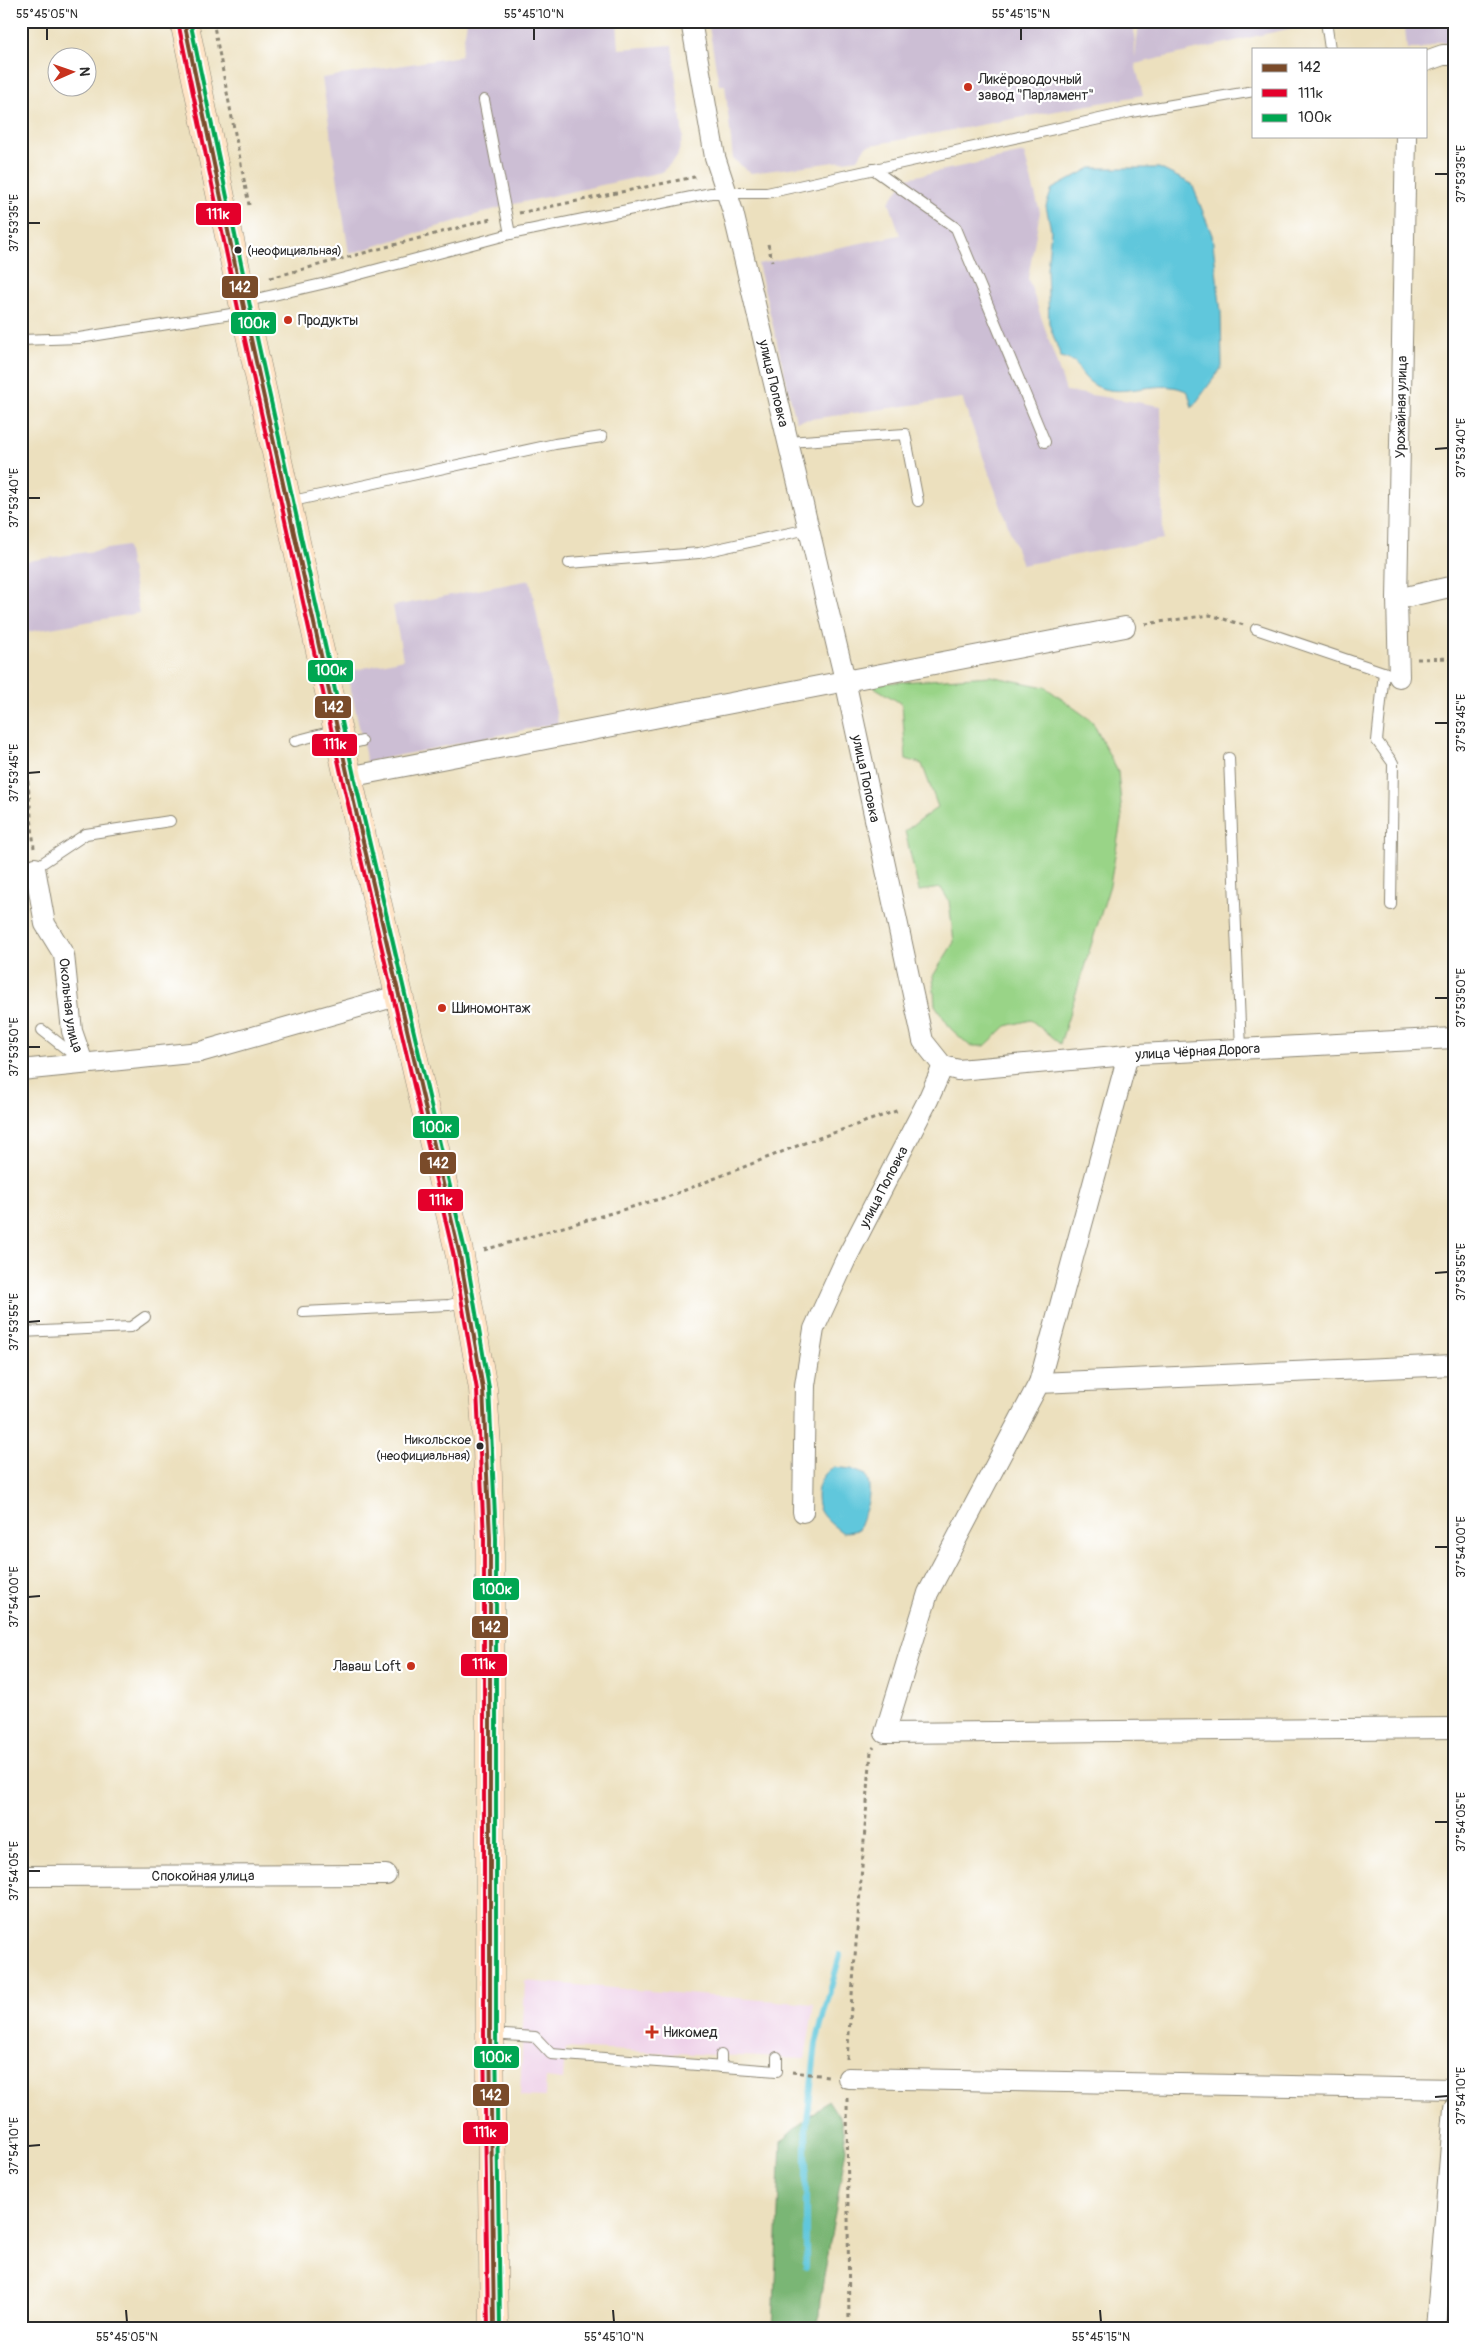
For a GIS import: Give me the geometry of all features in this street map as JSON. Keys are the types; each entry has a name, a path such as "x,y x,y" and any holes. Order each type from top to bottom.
{"main road":[{"path":"184,21 287,502 347,739 348,777 460,1256 483,1389 490,1538 490,2034 494,2329"}],"street":[{"name":"улица Поповка","path":"690,21 715,156 733,212 845,680 923,1041 943,1066 928,1100 845,1261 814,1329 805,1385 803,1512"},
{"path":"1428,60 1443,55 1454,55"},
{"name":"Урожайная улица","path":"1394,669 1406,138"},
{"path":"1397,599 1454,586"},
{"path":"348,777 1125,627"},
{"name":"Окольная улица","path":"21,1070 83,1063 72,1031 64,955 45,924 35,868"},
{"path":"83,1063 200,1052 398,996"},
{"name":"улица Чёрная Дорога","path":"943,1066 958,1070 1128,1055 1454,1038"},
{"path":"1128,1055 1039,1383 928,1593 885,1733 1454,1728"},
{"path":"1039,1383 1454,1365"},
{"name":"Спокойная улица","path":"21,1876 386,1875"},
{"path":"839,2078 1454,2089"},
{"path":"1436,2329 1454,2108"}],"lane":[{"path":"1326,21 1330,48"},
{"path":"21,340 79,338 244,307 510,234 711,193 767,193 1131,112 1252,91"},
{"path":"484,100 510,234"},
{"path":"873,169 956,228 1045,442"},
{"path":"788,442 905,434 918,501"},
{"path":"287,502 546,445 602,436"},
{"path":"568,563 699,553 808,529"},
{"path":"1256,629 1394,669 1377,742 1393,763 1392,905"},
{"path":"295,740 347,739"},
{"path":"1229,758 1243,997 1241,1049"},
{"path":"35,868 86,834 170,821"},
{"path":"42,1030 83,1063"},
{"path":"303,1312 449,1305 468,1301"},
{"path":"21,1332 131,1327 145,1317"},
{"path":"490,2034 535,2037 551,2054 776,2071 778,2057"},
{"path":"721,2055 721,2067"}],"path":[{"path":"213,21 251,212"},
{"path":"768,244 772,261"},
{"path":"1125,627 1210,615 1256,629"},
{"path":"1394,669 1454,658"},
{"path":"21,709 35,868"},
{"path":"460,1256 670,1196 807,1142 928,1100"},
{"path":"848,2329 839,2078 847,2050 871,1751 885,1733"},
{"path":"776,2071 839,2078"}],"shaded area":[{"path":"467,21 617,21 619,49 672,45 683,137 677,157 662,172 505,206 349,254 322,78 461,56"},
{"path":"708,21 1134,21 1135,58 1139,21 1322,21 1135,64 1143,95 866,146 858,159 751,173 733,159 725,85 719,85"},
{"path":"1396,21 1454,21 1454,42 1439,42 1423,48 1407,48 1405,28"},
{"path":"1024,153 1040,212 1028,278 1066,391 1161,406 1163,539 1022,565 962,398 796,421 758,264 900,235 889,202 907,178"},
{"path":"127,546 139,613 21,633 21,562"},
{"path":"530,580 558,723 367,762 347,672 403,659 393,606"},
{"path":"525,1981 814,2004 805,2059 565,2048 563,2080 546,2078 545,2097 520,2096"}],"green space":[{"path":"990,676 1045,687 1092,721 1118,772 1122,815 1110,885 1060,1044 1031,1020 1006,1026 985,1046 970,1046 951,1029 935,1005 933,976 954,942 949,901 941,888 919,891 905,831 938,807 922,764 906,759 902,704 869,684"},
{"path":"828,2100 841,2120 846,2149 820,2300 818,2329 773,2329 781,2141"}],"water":[{"path":"1091,168 1159,168 1192,184 1212,235 1221,312 1222,367 1192,408 1188,392 1174,387 1112,390 1098,387 1086,378 1075,362 1061,357 1049,324 1047,269 1051,230 1046,206 1052,189"},
{"path":"834,1467 851,1469 866,1475 869,1496 858,1530 843,1533 827,1520 820,1511 817,1492 824,1475"}],"waterway":[{"path":"806,2267 806,2130 816,2043 840,1955"}],"transit line":[{"name":"142","path":"184,21 245,312 348,777 460,1256 483,1389 490,1538 490,2034 494,2329"},
{"name":"100к","path":"190,21 251,311 354,776 466,1255 489,1388 496,1538 496,2034 500,2329"},
{"name":"111к","path":"178,22 239,313 342,778 454,1257 477,1390 484,1538 484,2034 488,2329"}],"place":[{"name":"Ликёроводочный завод \"Парламент\"","path":"968,87"},
{"name":"(неофициальная)","path":"238,250"},
{"name":"Продукты","path":"288,320"},
{"name":"Шиномонтаж","path":"442,1008"},
{"name":"Никольское (неофициальная)","path":"480,1446"},
{"name":"Лаваш Loft","path":"411,1666"},
{"name":"Никомед","path":"652,2032"}]}
